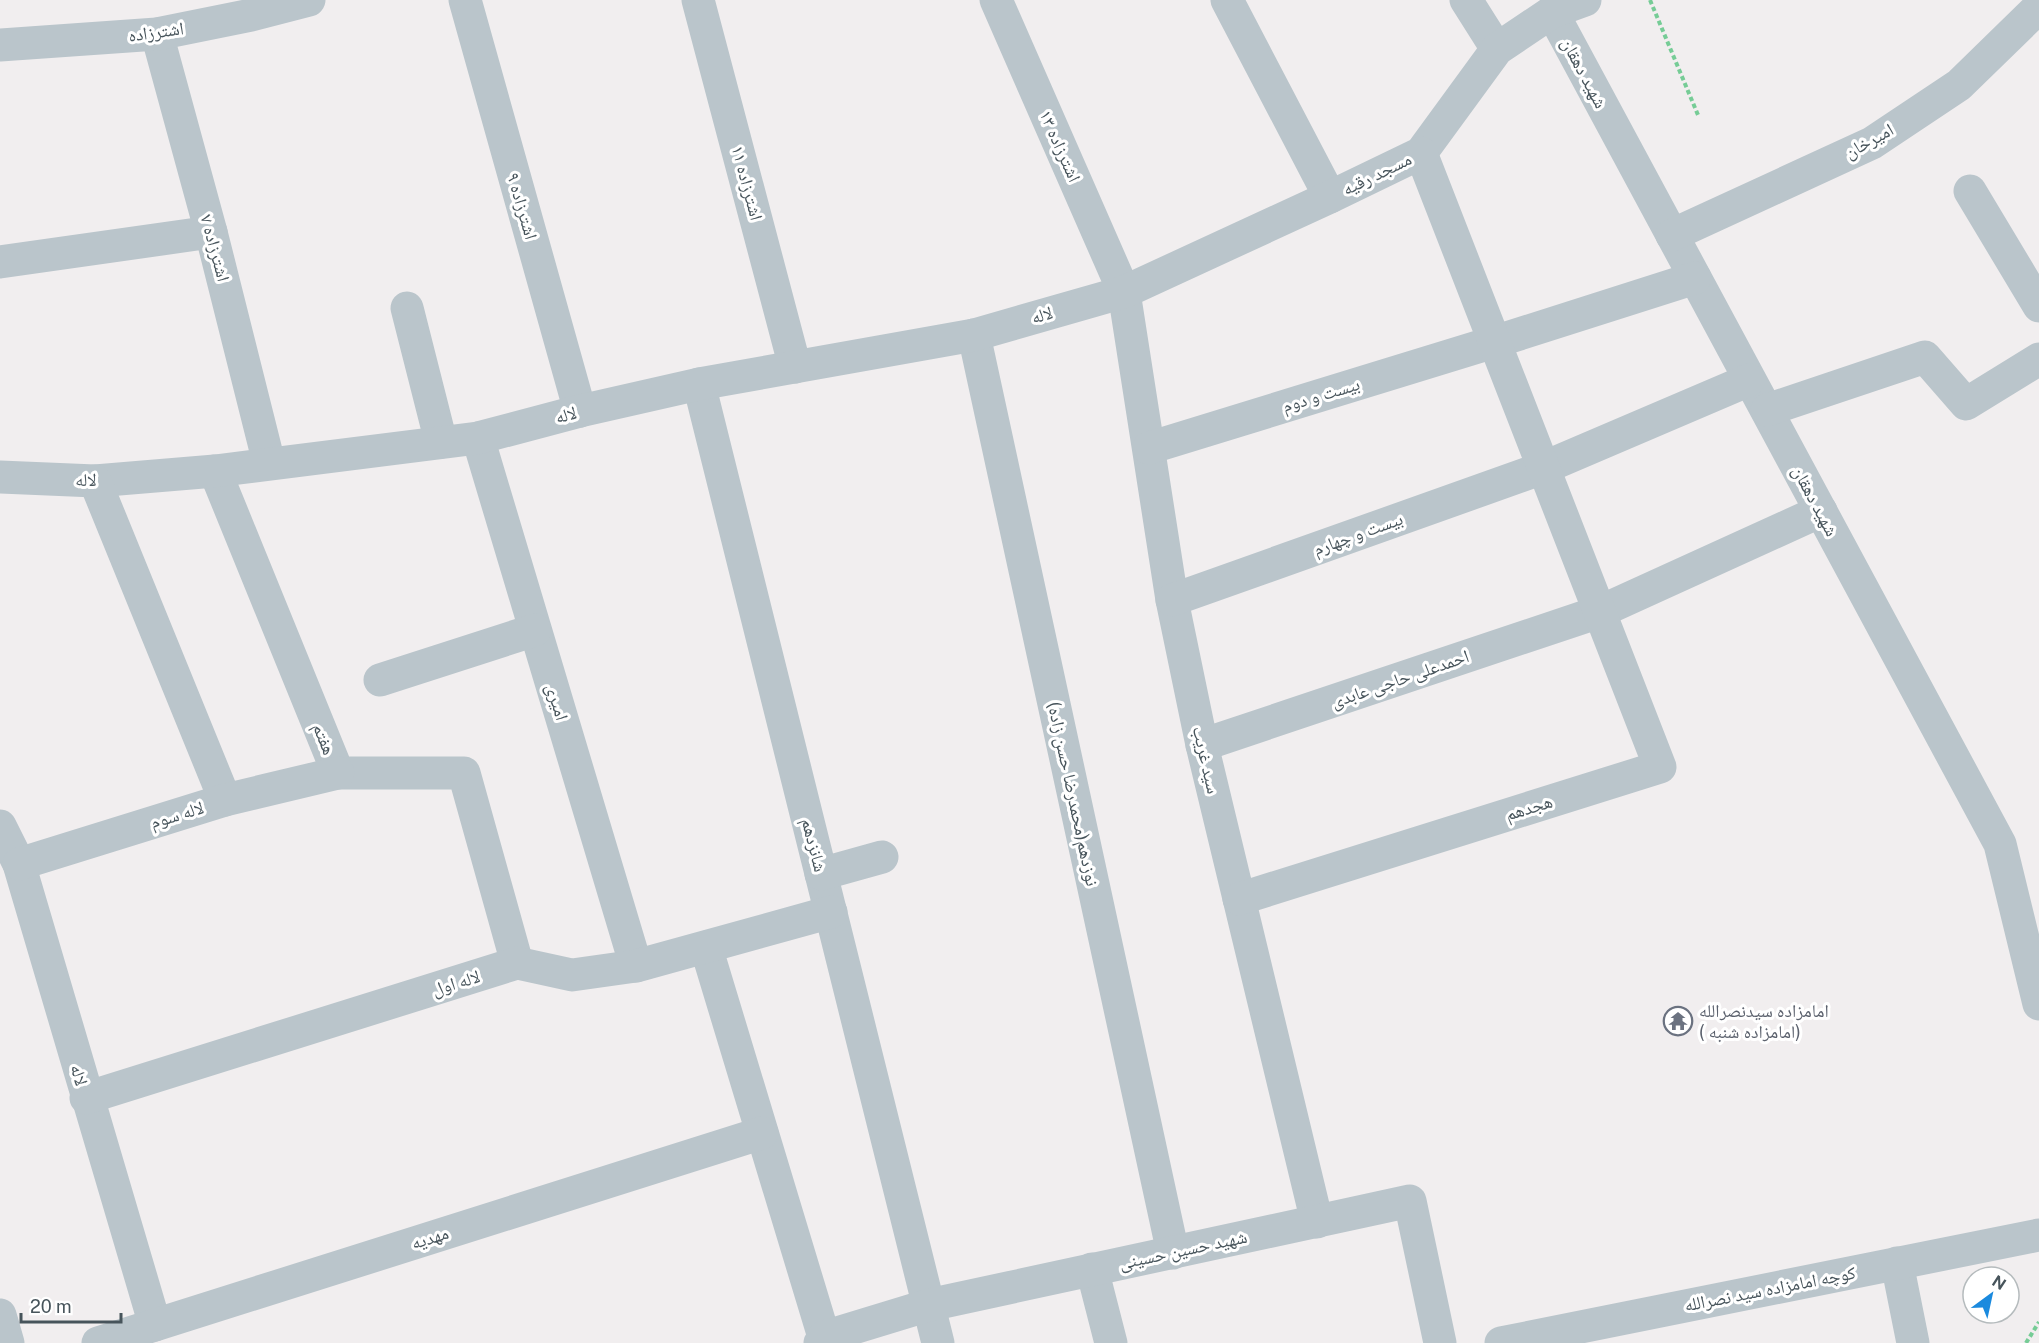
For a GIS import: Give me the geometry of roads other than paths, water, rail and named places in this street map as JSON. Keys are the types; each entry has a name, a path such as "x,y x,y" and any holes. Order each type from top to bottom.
{"street":[{"name":"اشترزاده","path":"0,45 156,34 250,7 309,0"},
{"name":"اشترزاده ۹","path":"465,0 580,411"},
{"name":"اشترزاده ۱۱","path":"698,0 795,367"},
{"name":"اشترزاده ۱۳","path":"996,0 1124,292"},
{"path":"1227,0 1330,197"},
{"path":"1466,0 1497,49"},
{"name":"مسجد رقیه","path":"1124,292 1421,153 1497,49 1552,12 1585,0"},
{"name":"امیرخان","path":"1672,235 1872,143 1959,85 2039,7"},
{"name":"شهید دهقان","path":"1552,12 2000,844 2039,1004"},
{"name":"اشترزاده ۷","path":"156,34 211,232 269,463"},
{"path":"1421,153 1599,612"},
{"path":"1970,191 2039,306"},
{"path":"0,262 211,232"},
{"name":"بیست و دوم","path":"1149,448 1695,278"},
{"name":"لاله","path":"0,477 95,481 215,471 478,438 580,411 699,384 974,335 1124,292"},
{"name":"سید غریب","path":"1124,292 1172,600 1202,745 1317,1222"},
{"path":"407,308 441,442"},
{"name":"نوزدهم(محمدرضا حسن زاده)","path":"974,335 1173,1253"},
{"path":"1767,410 1925,357 1966,404 2039,359"},
{"name":"بیست و چهارم","path":"1172,600 1543,468 1749,380"},
{"name":"شانزدهم","path":"699,384 938,1343"},
{"name":"امیری","path":"478,438 636,966"},
{"name":"هفتم","path":"215,471 338,773 464,773 517,963"},
{"path":"95,481 225,800"},
{"name":"احمدعلی حاجی عابدی","path":"1202,745 1599,612 1821,511"},
{"name":"هجدهم","path":"1239,899 1660,767 1599,612"},
{"path":"380,680 535,630"},
{"name":"لاله سوم","path":"19,864 225,800 338,773"},
{"name":"لاله","path":"0,826 19,864 154,1325"},
{"path":"821,874 882,857"},
{"name":"لاله اول","path":"86,1098 517,963 572,975 636,966 831,912"},
{"path":"706,947 822,1340"},
{"name":"مهدیه","path":"98,1343 762,1133"},
{"name":"شهید حسین حسینی","path":"822,1340 929,1305 1410,1201 1440,1343"},
{"name":"کوچه امامزاده سید نصرالله","path":"1501,1343 2039,1235"},
{"path":"1897,1263 1913,1343"},
{"path":"1092,1269 1111,1343"},
{"path":"0,1315 8,1343"}],"place":[{"name":"امامزاده سیدنصرالله ( امامزاده شنبه)","path":"1678,1021"}]}
